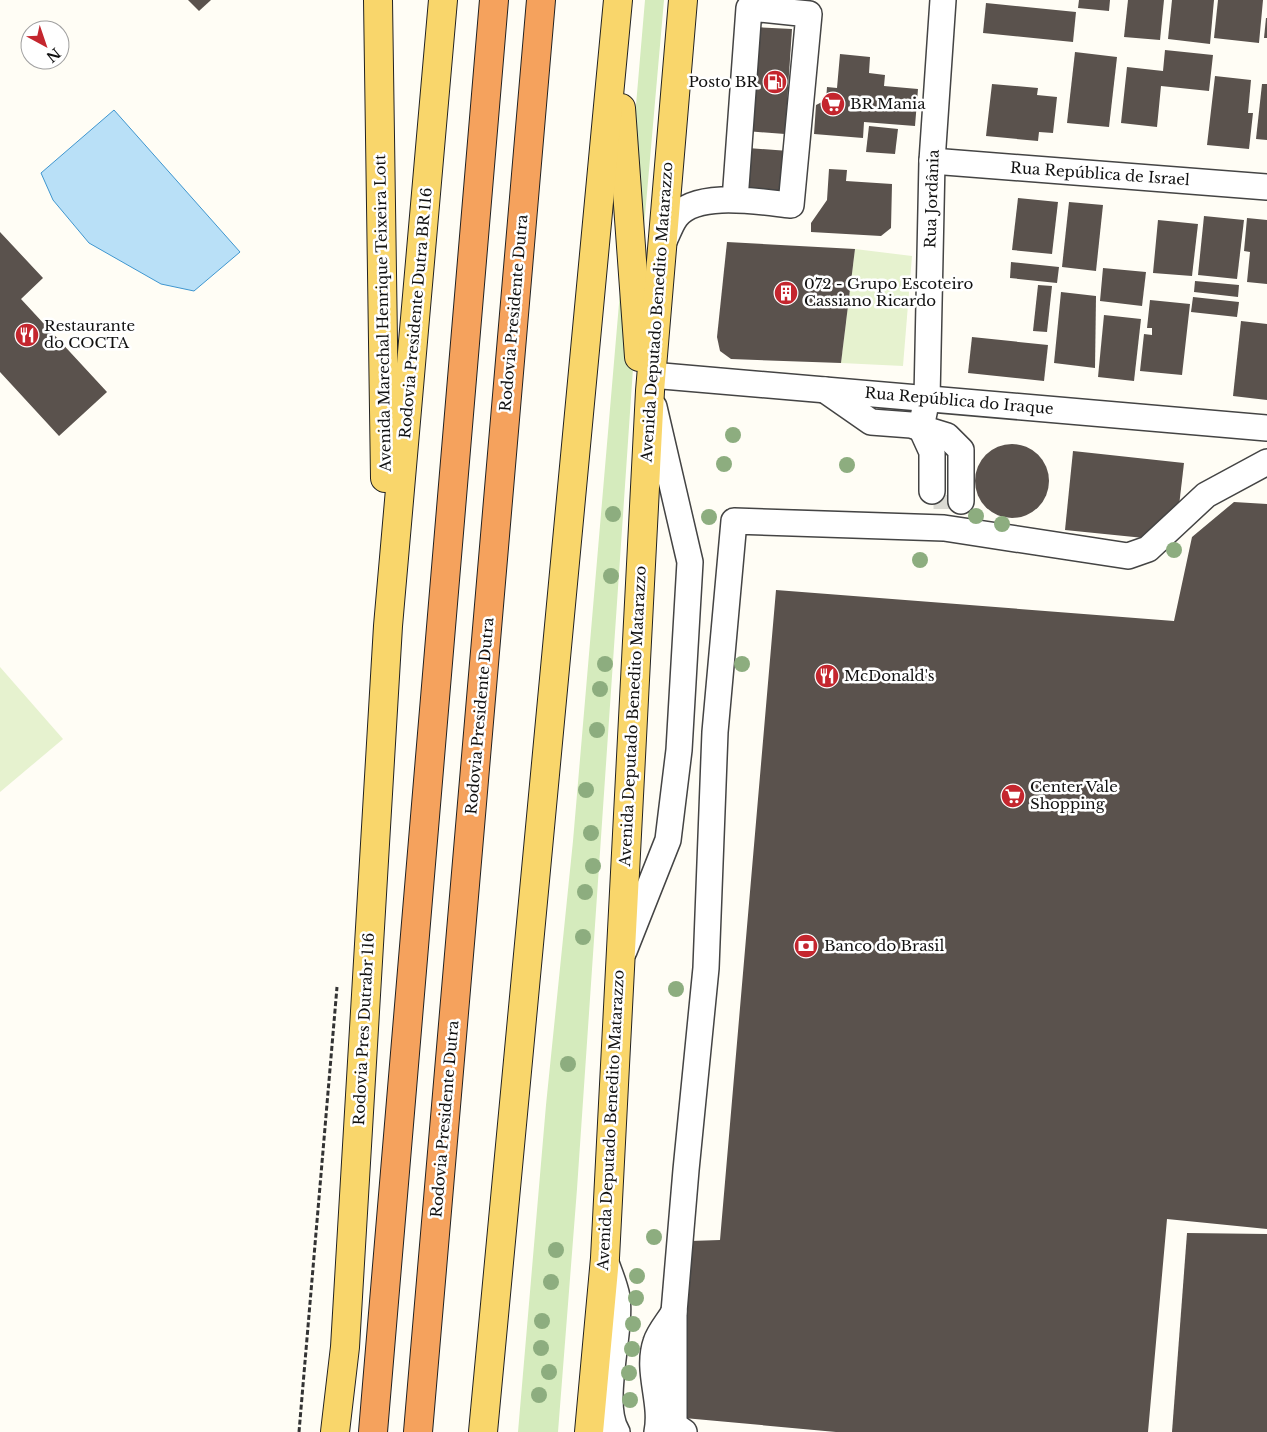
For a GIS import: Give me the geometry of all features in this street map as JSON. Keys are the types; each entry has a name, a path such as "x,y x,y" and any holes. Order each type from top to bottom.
{"highway":[{"path":"373,1432 494,0"},
{"name":"Rodovia Presidente Dutra","path":"418,1432 541,0"}],"main road":[{"name":"Avenida Marechal Henrique Teixeira Lott","path":"378,0 388,626"},
{"name":"Rodovia Presidente Dutra BR 116","path":"388,626 444,0"},
{"path":"483,1432 618,0"},
{"name":"Avenida Deputado Benedito Matarazzo","path":"589,1432 604,1258 650,383 682,0"},
{"path":"615,29 646,463"},
{"name":"Rodovia Pres Dutrabr 116","path":"335,1432 345,1347 388,626"}],"street":[{"name":"Rua Jordânia","path":"921,428 927,398 932,161 943,0"},
{"path":"661,246 676,216 695,203 735,200 791,205 809,14 782,5 749,8 735,200"},
{"name":"Rua República de Israel","path":"932,161 1267,187"},
{"path":"620,961 668,840 679,750 690,562 650,383"},
{"name":"Rua República do Iraque","path":"650,383 823,389 1267,428"},
{"path":"823,389 871,422 921,428 940,443 946,454 946,511"},
{"path":"684,1432 674,1425 674,1312 706,968 715,732 734,521 946,511 1128,556 1148,549 1206,495 1267,462"},
{"path":"604,1258 617,1298 611,1403 614,1426 617,1432"},
{"path":"657,1432 658,1401 653,1370 656,1342 674,1312"}],"path":[{"path":"299,1432 337,985"}],"green space":[{"path":"645,0 664,0 638,295 577,1189 558,1432 518,1432 546,1105 573,841"},
{"path":"855,249 912,256 903,366 841,363"},
{"path":"0,667 63,739 0,792"}],"water":[{"path":"114,110 240,252 194,291 161,284 89,243 53,200 41,173"}],"building":[{"path":"188,0 211,0 199,11"},
{"path":"1079,0 1110,0 1109,11 1078,8"},
{"path":"1128,0 1164,0 1160,40 1124,37"},
{"path":"1172,0 1214,0 1210,44 1168,39"},
{"path":"1218,0 1263,0 1259,43 1214,38"},
{"path":"986,3 1076,12 1073,42 983,33"},
{"path":"1266,18 1267,38 1264,38"},
{"path":"753,27 792,29 785,134 746,131"},
{"path":"1165,50 1213,55 1209,91 1161,86 1157,127 1121,123 1127,67 1163,71"},
{"path":"1075,52 1117,57 1109,127 1067,123"},
{"path":"840,54 870,57 869,73 885,75 884,86 918,89 915,126 864,122 863,138 814,134 816,105 826,100 827,87 837,88"},
{"path":"1215,76 1251,80 1248,113 1253,113 1249,149 1207,145"},
{"path":"992,84 1038,88 1037,95 1057,97 1053,133 1039,132 1038,141 986,136"},
{"path":"1262,84 1267,84 1267,140 1256,139"},
{"path":"869,126 898,129 895,154 866,152"},
{"path":"748,148 789,151 783,211 742,207"},
{"path":"829,169 847,170 846,181 892,184 891,228 881,236 811,232 811,223 827,200"},
{"path":"1018,198 1058,202 1052,254 1012,250"},
{"path":"1069,202 1103,205 1096,271 1062,267"},
{"path":"1204,216 1244,220 1237,279 1198,275"},
{"path":"1247,218 1267,220 1267,284 1247,282 1250,252 1244,251"},
{"path":"1158,220 1198,224 1192,276 1153,273"},
{"name":"Restaurante do COCTA","path":"0,232 43,278 21,299 107,392 59,436 0,372"},
{"name":"072 - Grupo Escoteiro Cassiano Ricardo","path":"727,242 855,249 841,363 731,359 720,351 717,337"},
{"path":"1011,262 1059,267 1057,283 1010,278"},
{"path":"1103,268 1146,272 1142,306 1100,301"},
{"path":"1195,281 1239,285 1238,297 1194,292"},
{"path":"1038,285 1052,286 1047,332 1033,331"},
{"path":"1061,292 1096,296 1095,368 1054,363"},
{"path":"1193,297 1239,302 1237,317 1191,312"},
{"path":"1150,300 1190,304 1182,375 1140,371 1144,334 1152,335 1152,328 1147,328"},
{"path":"1104,315 1141,319 1134,381 1098,377"},
{"path":"1241,321 1267,324 1267,400 1233,396"},
{"path":"972,337 1048,345 1044,381 968,373"},
{"path":"1012,444 1026,447 1038,455 1046,467 1049,481 1046,495 1038,507 1026,515 1012,518 998,515 986,507 978,495 975,481 978,467 986,455 998,447"},
{"path":"1073,451 1184,463 1179,506 1144,538 1065,530"},
{"path":"942,495 954,496 952,509 941,508"},
{"name":"Center Vale Shopping","path":"1234,502 1267,504 1267,1229 1167,1219 1148,1432 836,1432 684,1418 690,1241 720,1240 776,590 1174,621 1192,537"},
{"path":"1187,1233 1267,1234 1267,1432 1172,1432"}],"tunnel":[{"path":"946,495 946,509"}],"place":[{"name":"Posto BR","path":"775,82"},
{"name":"BR Mania","path":"833,104"},
{"name":"072 - Grupo Escoteiro Cassiano Ricardo","path":"786,293"},
{"name":"Restaurante do COCTA","path":"27,335"},
{"name":"McDonald's","path":"827,676"},
{"name":"Center Vale Shopping","path":"1013,796"},
{"name":"Banco do Brasil","path":"806,946"}]}
